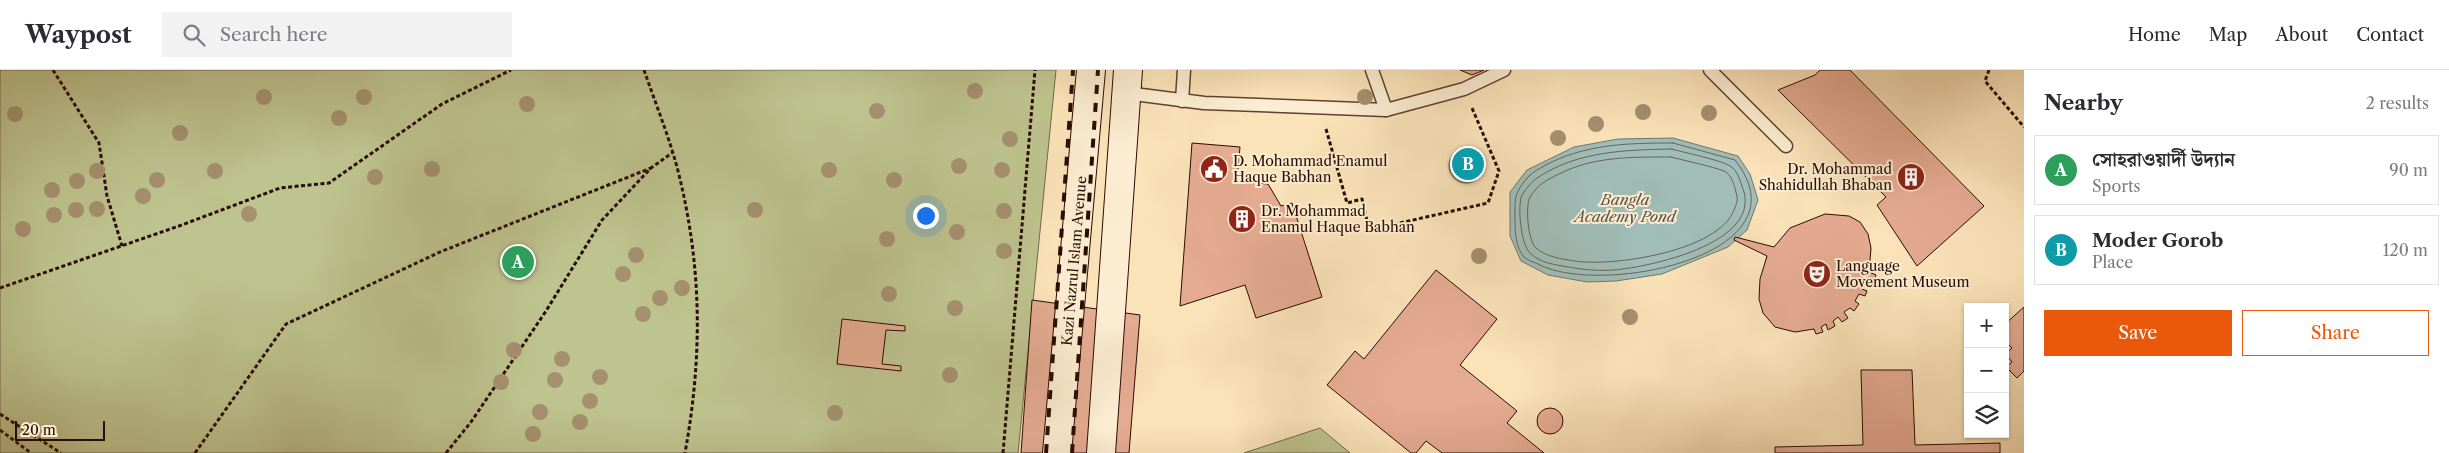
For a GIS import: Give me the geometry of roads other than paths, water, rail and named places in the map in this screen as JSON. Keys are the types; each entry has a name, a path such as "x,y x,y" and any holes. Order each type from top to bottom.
{"main road":[{"path":"1090,75 1127,82 1101,453"},
{"name":"Kazi Nazrul Islam Avenue","path":"1057,453 1073,292 1074,250 1090,75"}],"lane":[{"path":"1182,101 1184,70"},
{"path":"1372,70 1386,110"},
{"path":"1127,82 1168,99 1182,101 1320,109 1386,110 1464,89 1504,70"},
{"path":"1710,70 1786,146"}],"water":[{"name":"Bangla Academy Pond","path":"1673,138 1738,156 1750,174 1758,200 1747,230 1728,247 1662,274 1616,281 1587,282 1548,275 1521,261 1510,236 1510,192 1527,170 1574,147 1618,139"}],"railway":[{"path":"1046,453 1073,70"},
{"path":"1072,453 1098,70"}],"place":[{"name":"Moder Gorob","path":"1468,164"},
{"name":"D. Mohammad Enamul Haque Babhan","path":"1214,169"},
{"name":"Dr. Mohammad Shahidullah Bhaban","path":"1911,177"},
{"name":"Dr. Mohammad Enamul Haque Babhan","path":"1242,219"},
{"name":"সোহরাওয়ার্দী উদ্যান","path":"518,262"},
{"name":"Language Movement Museum","path":"1817,274"}]}
